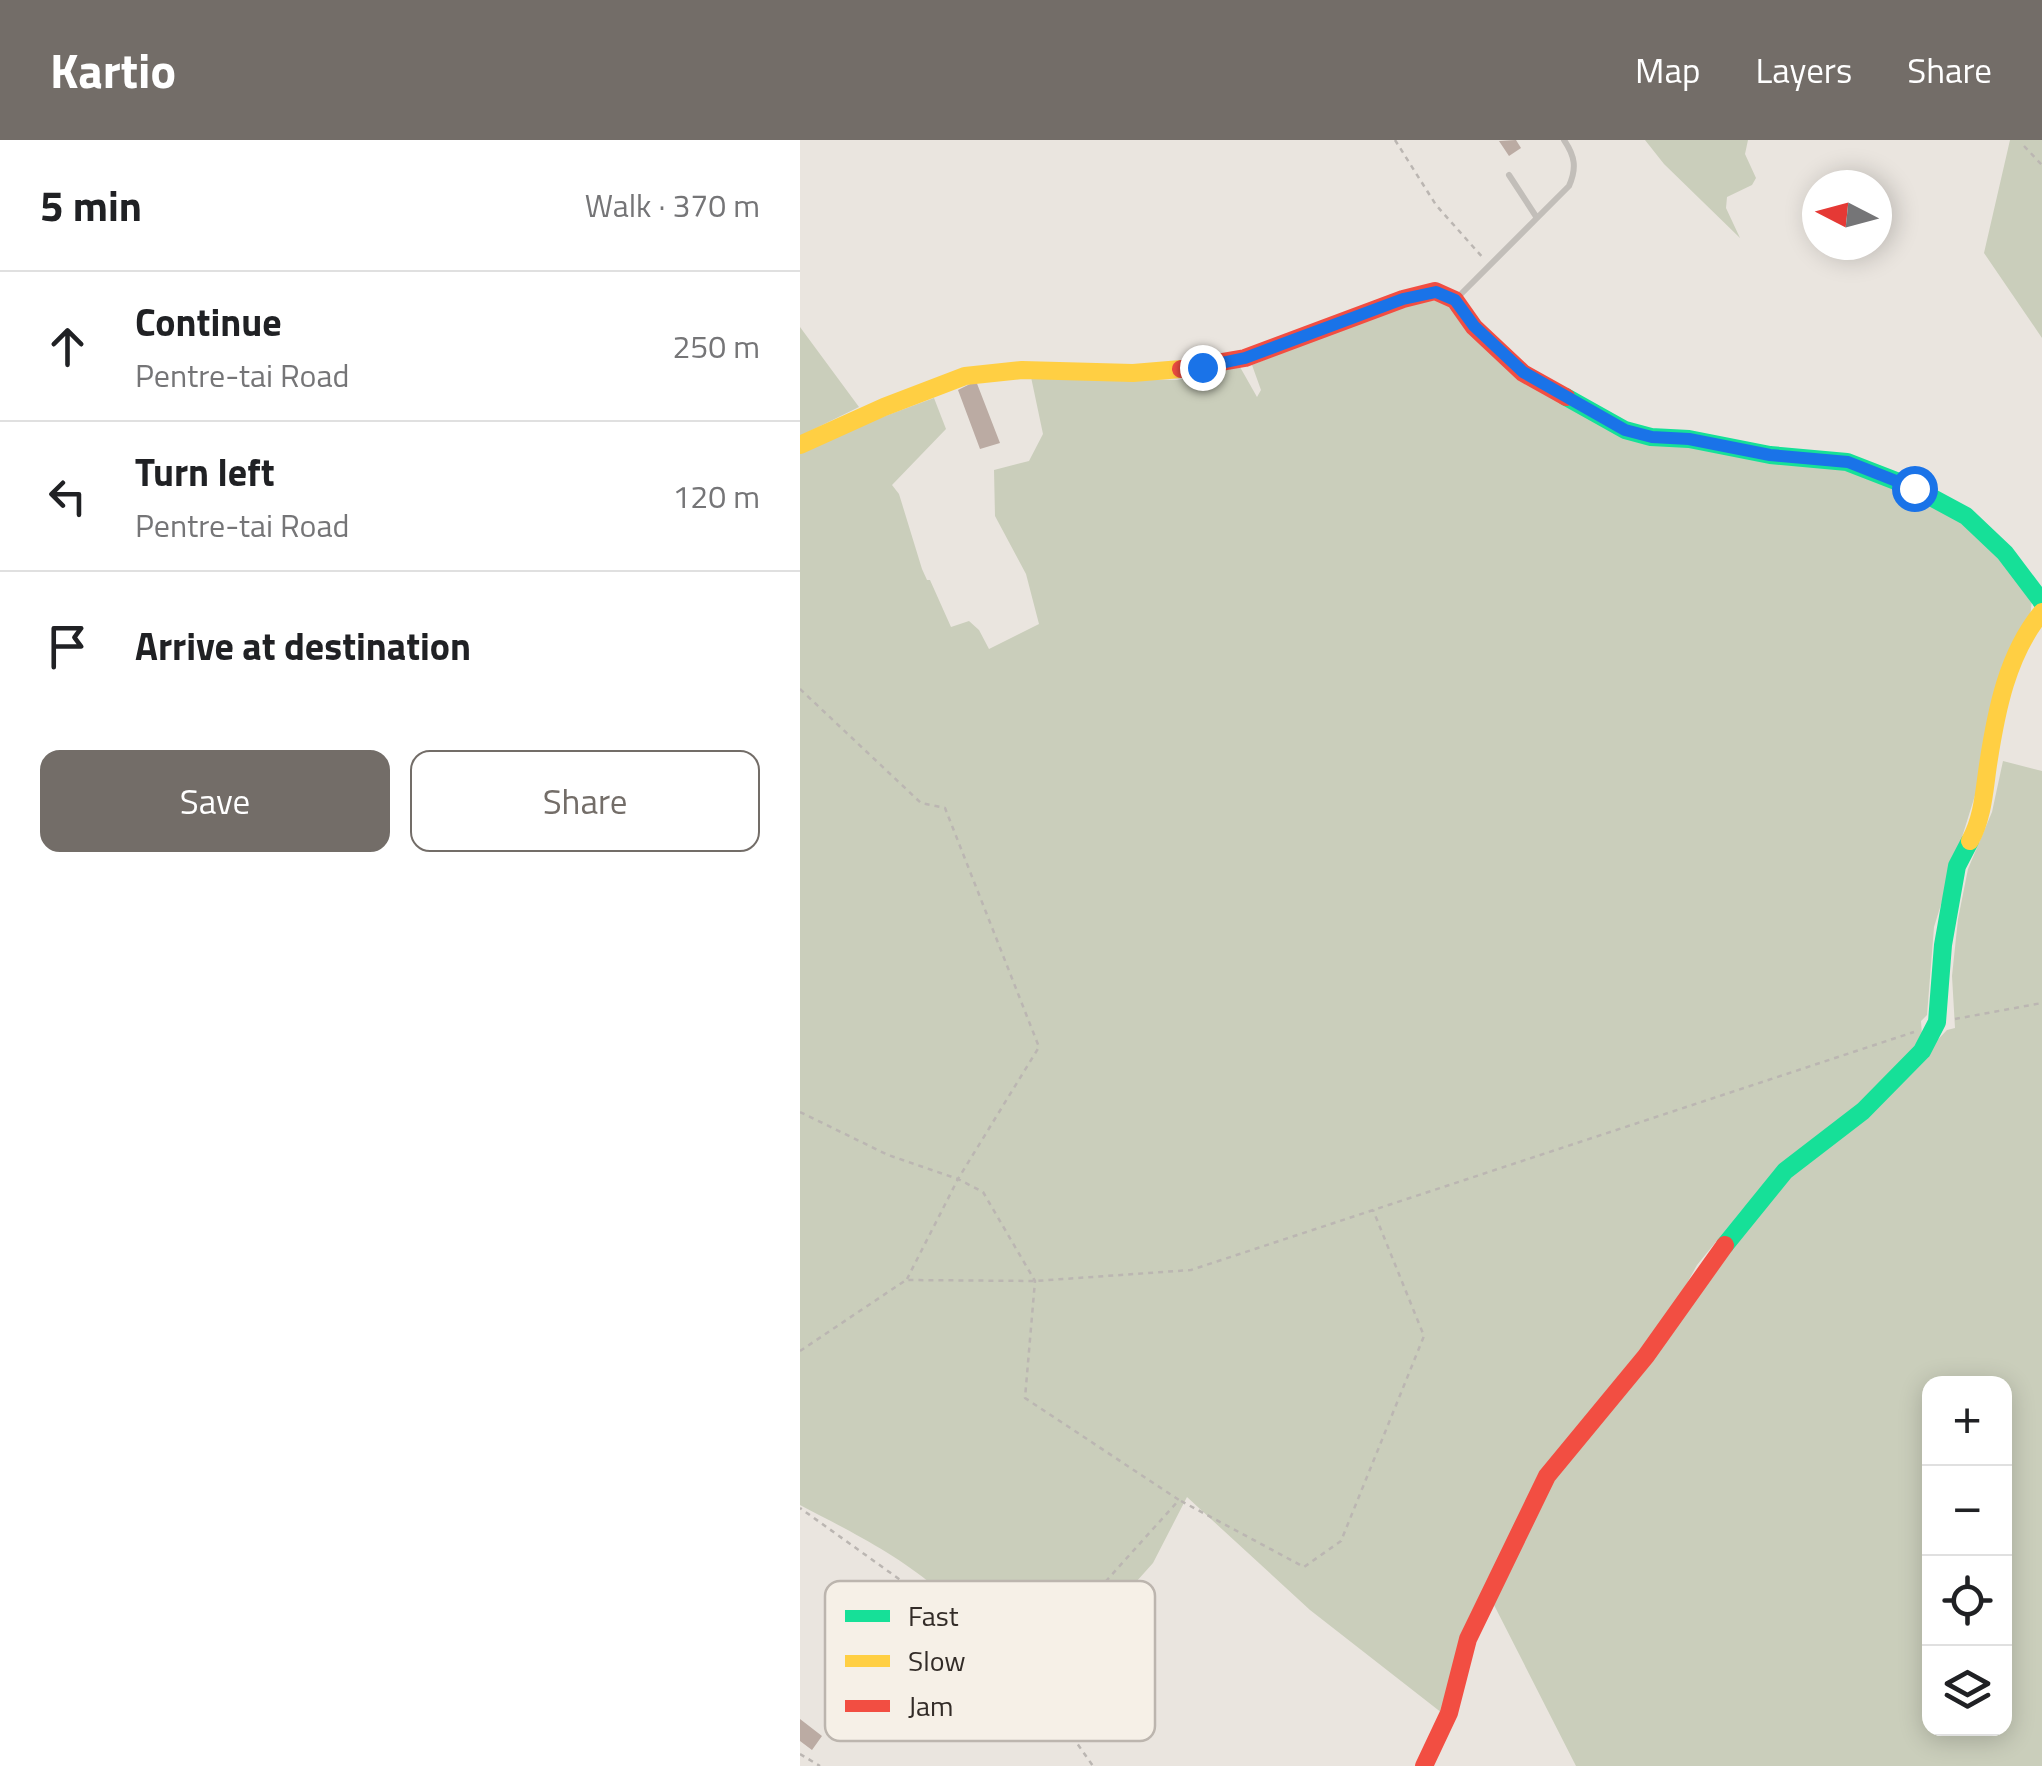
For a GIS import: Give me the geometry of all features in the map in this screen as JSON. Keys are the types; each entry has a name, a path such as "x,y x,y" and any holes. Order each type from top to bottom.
{"street":[{"path":"800,445 966,376 1022,370 1133,373 1202,367 1245,358 1418,294 1436,292 1455,300 1487,340 1523,372 1625,430 1770,455 1848,462 1914,488 1966,516 2005,553 2042,602"},
{"path":"1424,1766 1448,1713 1468,1640 1548,1476 1646,1356 1712,1260 1785,1171 1862,1112 1922,1051 1937,1022 1943,945 1958,866 1980,822 1998,707 2011,669 2032,624 2042,612"}],"lane":[{"path":"1455,300 1569,186 1574,160 1564,140"},
{"path":"1509,174 1537,218"}],"path":[{"path":"1396,140 1436,205 1484,258 1474,268"},
{"path":"2024,146 2042,166"},
{"path":"800,689 920,803 945,808 1039,1047 958,1179 906,1280 800,1351"},
{"path":"906,1280 1035,1281 1191,1270 1937,1022 2042,1004"},
{"path":"800,1112 888,1154 983,1192 1035,1281 1026,1398 1179,1500 1304,1567 1341,1541 1424,1336 1372,1210"},
{"path":"1106,1581 1179,1500"},
{"path":"800,1508 902,1581"},
{"path":"1076,1741 1093,1766"},
{"path":"800,1754 820,1766"}],"green space":[{"path":"1645,140 1748,140 1745,154 1756,178 1752,185 1727,197 1726,208 1740,238 1664,164"},
{"path":"2010,140 2042,140 2042,338 1984,253"},
{"path":"1422,301 1444,301 1461,320 1636,440 1847,468 1915,495 1964,524 1998,555 2032,599 2030,619 1934,927 1927,1015 1921,1021 1922,1035 1916,1050 1894,1077 1741,1211 1697,1265 1674,1307 1547,1465 1442,1713 1310,1610 1187,1497 1153,1563 1137,1581 927,1581 892,1556 800,1505 800,453 828,437 934,398 946,429 892,485 899,494 922,569 951,627 969,621 989,649 1039,624 1026,574 995,516 994,470 1029,461 1043,434 1031,377 1177,380 1240,367 1257,397 1261,390 1252,365"},
{"path":"800,327 859,407 800,436"},
{"path":"2003,761 2042,771 2042,1766 1576,1766 1493,1603 1547,1485 1780,1183 1876,1104 1947,1030 1955,1028 1952,976 1968,869 1992,812"}],"building":[{"path":"1516,140 1521,148 1509,156 1499,141"},
{"path":"976,381 1000,443 980,449 958,390"},
{"path":"800,1719 822,1736 812,1750 800,1741"}],"traffic: fast":[{"path":"1566,397 1625,430 1651,437 1847,462 1914,488 1966,516 2005,553 2042,602"},
{"path":"1725,1245 1785,1171 1863,1111 1922,1051 1937,1022 1943,945 1957,866 1970,841"}],"traffic: slow":[{"path":"800,445 965,376 1022,370 1133,373 1181,369"},
{"path":"1970,841 1980,814 2005,684 2020,646 2042,612"}],"traffic: jam":[{"path":"1181,369 1245,358 1403,299 1435,291 1455,300 1474,327 1523,373 1566,397"},
{"path":"1424,1766 1449,1713 1468,1639 1547,1476 1646,1356 1725,1245"}],"route":[{"path":"1202,367 1245,358 1403,299 1436,292 1455,300 1474,326 1523,372 1625,430 1770,455 1848,462 1914,488"}]}
